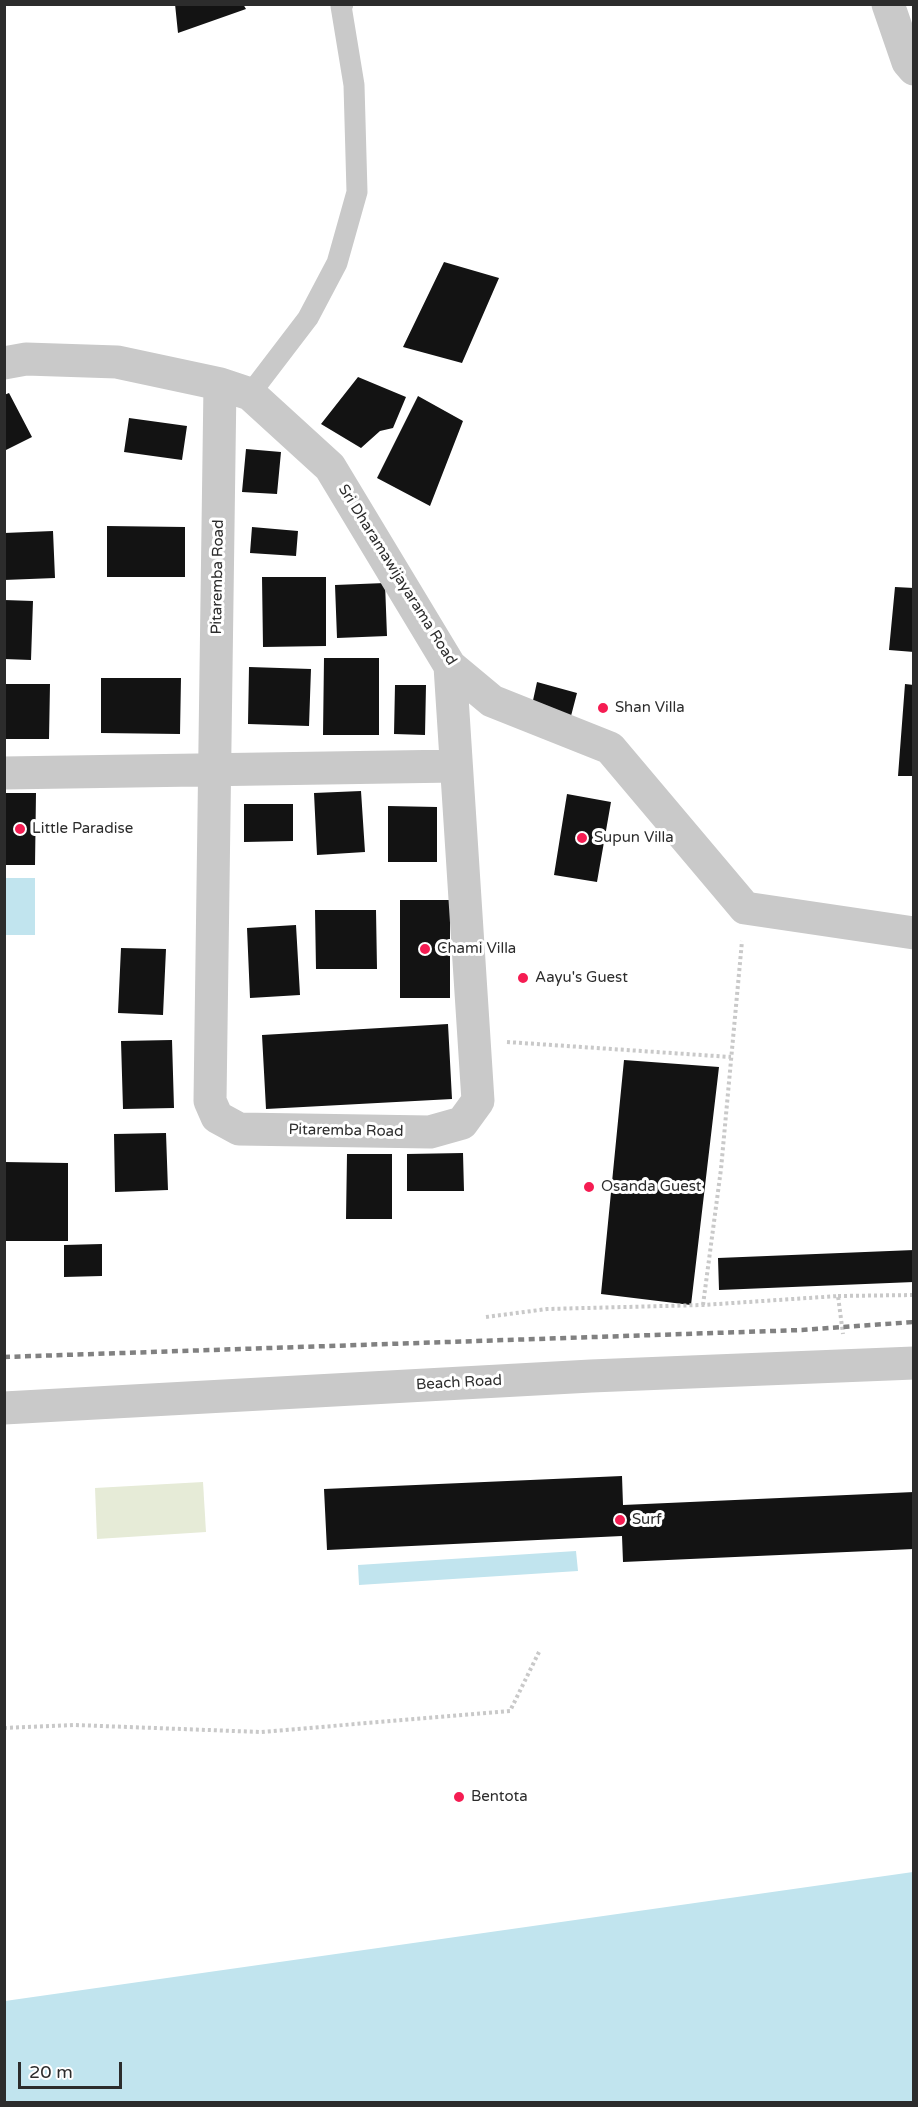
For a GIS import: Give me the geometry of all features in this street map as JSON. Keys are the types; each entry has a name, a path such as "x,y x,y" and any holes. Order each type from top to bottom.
{"street":[{"path":"888,4 908,62 914,69"},
{"path":"4,363 26,358 117,362 235,389"},
{"name":"Sri Dharamawijayarama Road","path":"235,389 330,467 450,666 492,701 610,748 745,908"},
{"name":"Pitaremba Road","path":"235,389 216,770 210,1101 217,1117 239,1129 430,1132 462,1123 478,1101 450,666"},
{"path":"4,773 456,766"},
{"path":"745,908 914,933"},
{"name":"Beach Road","path":"4,1408 591,1376 914,1363"}],"lane":[{"path":"235,389 308,318 337,263 357,192 354,86 341,6 343,4"}],"path":[{"path":"703,1305 721,1169 745,908"},
{"path":"474,1040 731,1057"},
{"path":"486,1317 547,1309 703,1305 838,1296 914,1295"},
{"path":"838,1296 845,1367"},
{"path":"4,1728 75,1725 261,1732 510,1711 538,1652"}],"green space":[{"path":"203,1482 206,1532 97,1539 95,1488"}],"water":[{"path":"5,878 35,878 35,935 5,935"},
{"path":"576,1551 578,1571 359,1585 358,1565"},
{"path":"913,1872 913,2102 5,2102 5,2001"}],"building":[{"path":"175,4 243,4 246,9 178,33"},
{"path":"444,262 499,278 462,363 403,347"},
{"path":"358,377 406,397 393,428 380,431 361,448 321,424"},
{"path":"9,393 32,437 4,451 4,395"},
{"path":"418,396 463,421 430,506 377,478"},
{"path":"129,418 187,426 182,460 124,452"},
{"path":"246,449 281,452 277,494 242,492"},
{"path":"107,526 185,527 185,577 107,577"},
{"path":"252,527 298,531 296,556 250,553"},
{"path":"53,531 55,578 4,580 4,533"},
{"path":"262,577 326,577 326,646 263,647"},
{"path":"385,583 387,636 337,638 335,585"},
{"path":"895,587 914,588 914,652 889,650"},
{"path":"4,600 33,601 31,660 4,659"},
{"path":"324,658 379,658 379,735 323,735"},
{"path":"249,667 311,669 309,726 248,724"},
{"path":"101,678 181,678 180,734 101,733"},
{"path":"537,682 577,693 571,716 532,705"},
{"path":"4,684 50,684 49,739 4,739"},
{"path":"905,684 914,685 914,776 898,776"},
{"path":"395,685 426,685 425,735 394,734"},
{"path":"361,791 365,852 317,855 314,793"},
{"name":"Little Paradise","path":"4,793 36,793 35,865 4,865"},
{"name":"Supun Villa","path":"567,794 611,802 597,882 554,875"},
{"path":"244,804 293,804 293,841 244,842"},
{"path":"388,806 437,807 437,862 388,862"},
{"name":"Chami Villa","path":"400,900 450,900 450,998 400,998"},
{"path":"315,910 376,910 377,969 316,969"},
{"path":"296,925 300,995 250,998 247,928"},
{"path":"121,948 166,949 163,1015 118,1013"},
{"path":"448,1024 452,1099 266,1109 262,1035"},
{"path":"172,1040 174,1108 123,1109 121,1041"},
{"path":"624,1060 719,1067 691,1305 601,1294"},
{"path":"166,1133 168,1190 115,1192 114,1134"},
{"path":"463,1153 464,1191 407,1191 407,1154"},
{"path":"347,1154 392,1154 392,1219 346,1219"},
{"path":"4,1162 68,1163 68,1241 4,1241"},
{"path":"102,1244 102,1276 64,1277 64,1245"},
{"path":"914,1250 914,1282 719,1290 718,1258"},
{"name":"Surf","path":"622,1476 623,1505 914,1492 914,1549 623,1562 622,1536 327,1550 324,1489"}],"railway":[{"path":"4,1357 802,1330 914,1322"}],"place":[{"name":"Shan Villa","path":"603,708"},
{"name":"Little Paradise","path":"20,829"},
{"name":"Supun Villa","path":"582,838"},
{"name":"Chami Villa","path":"425,949"},
{"name":"Aayu's Guest","path":"523,978"},
{"name":"Osanda Guest","path":"589,1187"},
{"name":"Surf","path":"620,1520"},
{"name":"Bentota","path":"459,1797"}]}
